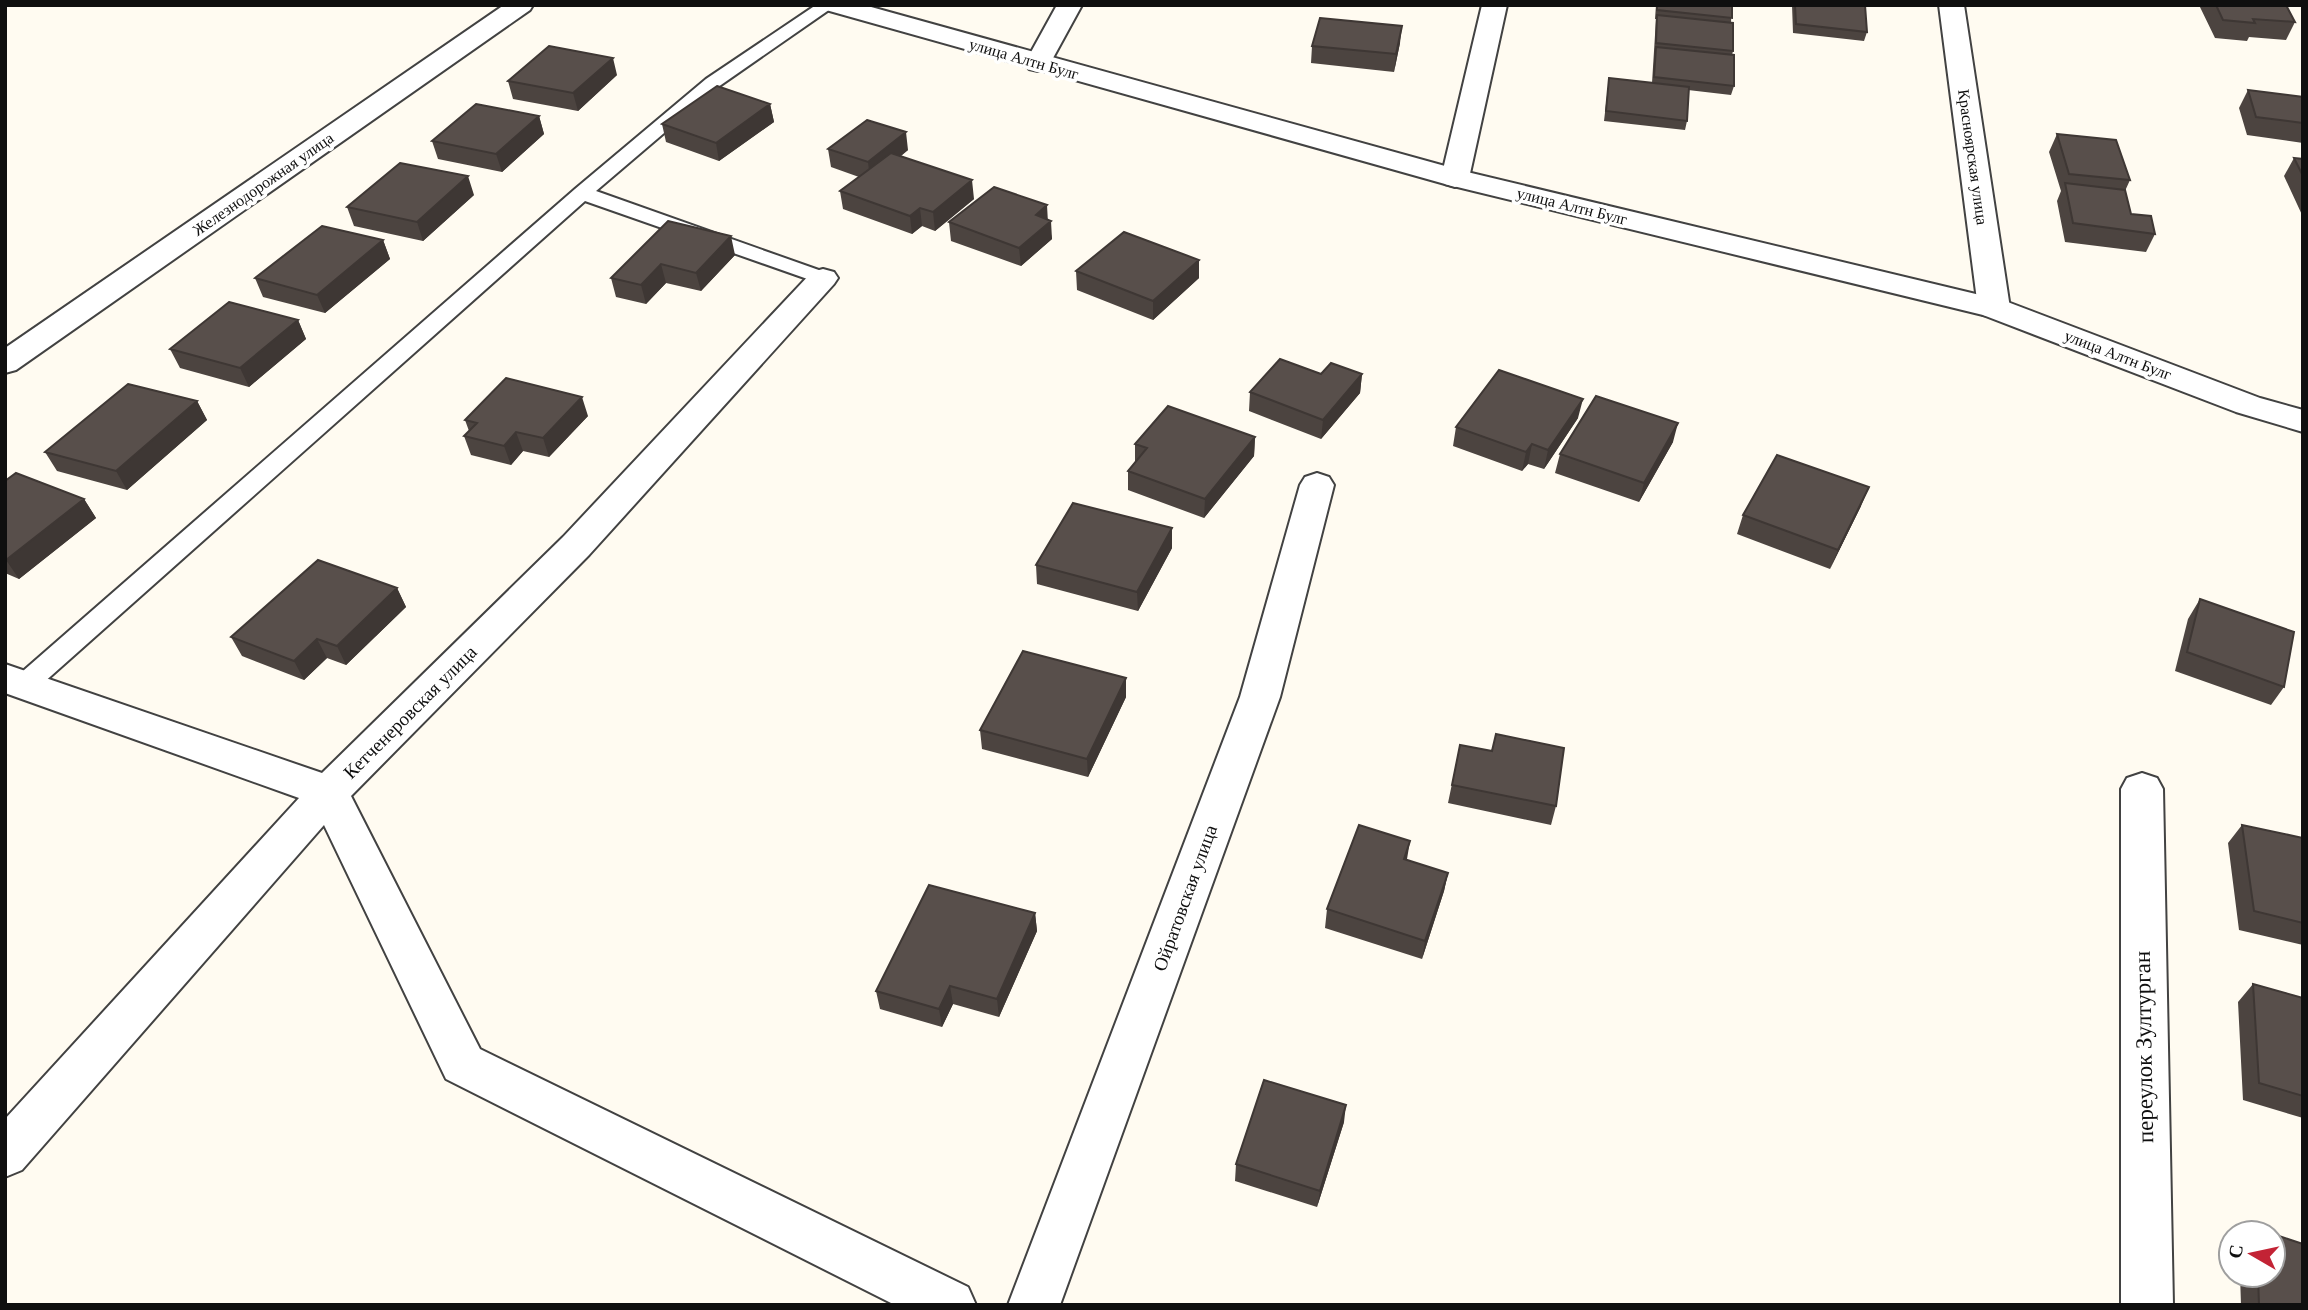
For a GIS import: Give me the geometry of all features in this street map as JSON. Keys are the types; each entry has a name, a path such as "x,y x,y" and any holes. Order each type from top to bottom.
{"street":[{"name":"Железнодорожная улица","path":"5,363 521,5"},
{"name":"улица Алтн Булг","path":"835,5 1455,178 1994,308 2248,405 2303,421"},
{"path":"1038,63 1070,5"},
{"path":"1455,178 1495,5"},
{"name":"Красноярская улица","path":"1951,5 1994,308"},
{"name":"Кетченеровская улица","path":"5,1154 329,792 576,546 823,278"},
{"name":"Ойратовская улица","path":"1034,1305 1259,697 1317,485"},
{"path":"15,682 329,792 463,1064 950,1305"},
{"name":"переулок Зултурган","path":"2141,789 2147,1305"}],"lane":[{"path":"15,682 712,83 828,5"},
{"path":"582,193 823,278"}],"building":[{"path":"1657,5 1732,5 1732,18 1657,10"},
{"path":"1795,5 1865,5 1867,32 1796,24"},
{"path":"2216,5 2286,5 2295,22 2253,19 2255,23 2223,20"},
{"path":"1657,15 1733,23 1733,51 1656,43"},
{"path":"1320,18 1402,26 1396,54 1312,46"},
{"path":"549,46 613,58 573,93 508,81"},
{"path":"1656,47 1734,55 1734,86 1654,77"},
{"path":"1609,78 1689,87 1687,121 1606,111"},
{"path":"717,86 770,104 716,143 662,124"},
{"path":"2248,90 2303,97 2303,123 2256,117"},
{"path":"476,104 539,116 496,154 432,141"},
{"path":"867,120 906,132 868,162 828,149"},
{"path":"2057,134 2116,140 2130,180 2069,174"},
{"path":"891,153 972,180 933,212 920,208 910,216 840,191"},
{"path":"2294,158 2303,159 2303,176"},
{"path":"400,163 468,176 417,222 347,207"},
{"path":"2065,183 2125,190 2131,214 2151,216 2155,234 2073,223"},
{"path":"994,187 1047,205 1036,215 1051,221 1019,248 949,222"},
{"path":"668,221 731,236 696,273 661,264 641,285 611,278"},
{"path":"322,226 383,240 317,295 255,278"},
{"path":"1124,232 1199,260 1153,301 1076,271"},
{"path":"229,302 298,320 240,368 170,349"},
{"path":"1280,359 1321,374 1331,363 1362,374 1323,420 1250,392"},
{"path":"1499,370 1583,399 1548,450 1532,444 1526,452 1456,427"},
{"path":"506,378 582,397 543,438 516,432 504,446 464,436 477,423 465,420"},
{"path":"128,384 197,401 116,471 45,452"},
{"path":"1596,396 1678,423 1644,483 1560,454"},
{"path":"1168,406 1255,437 1205,499 1128,471 1147,448 1135,444"},
{"path":"1777,455 1869,487 1838,550 1743,515"},
{"path":"16,473 84,499 6,560 5,481"},
{"path":"1073,503 1172,528 1137,592 1036,565"},
{"path":"318,560 397,588 337,646 317,639 294,661 231,637"},
{"path":"2200,599 2294,632 2284,687 2187,652"},
{"path":"1023,651 1126,678 1087,759 980,730"},
{"path":"1496,734 1564,748 1556,806 1452,785 1460,745 1492,751"},
{"path":"1359,825 1410,841 1404,859 1448,873 1425,941 1327,909"},
{"path":"2242,825 2303,838 2303,923 2254,911"},
{"path":"929,885 1035,913 997,999 950,986 939,1009 876,991"},
{"path":"2253,984 2303,998 2303,1096 2259,1083"},
{"path":"1264,1080 1346,1105 1320,1191 1236,1164"},
{"path":"2287,1239 2303,1244 2303,1305 2259,1305 2258,1289 2287,1289"}]}
